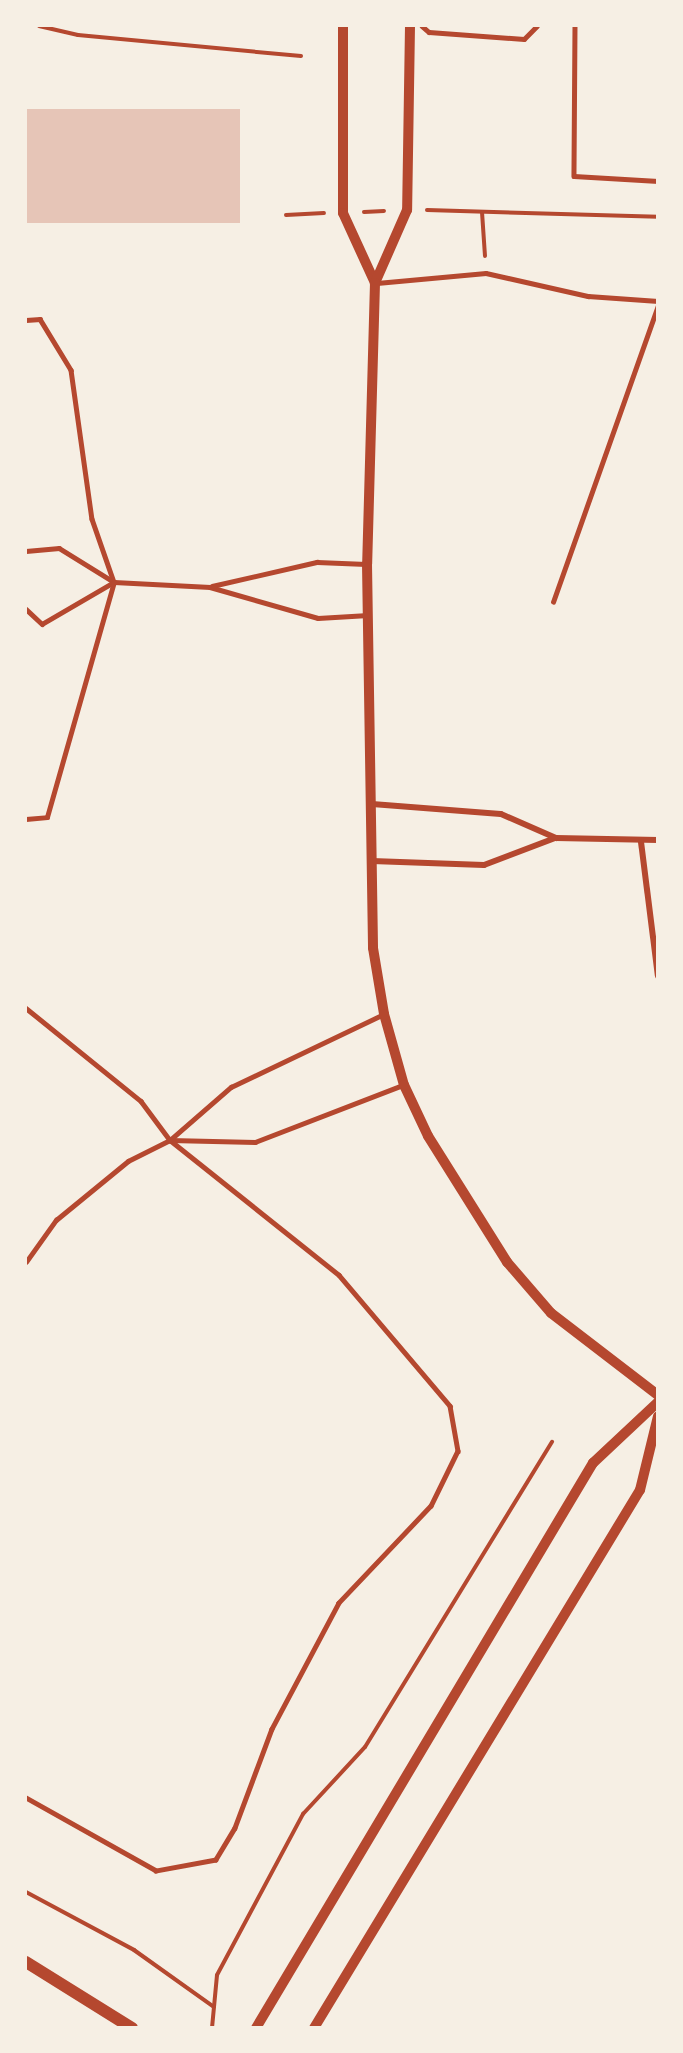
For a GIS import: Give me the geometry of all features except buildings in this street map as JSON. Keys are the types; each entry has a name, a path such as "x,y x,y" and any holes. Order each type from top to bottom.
{"main road":[{"path":"26,1962 132,2028"}],"street":[{"path":"343,26 343,213 375,283"},
{"path":"410,26 407,210 375,283 367,564 373,948 384,1014 404,1085 447,1174 507,1262 551,1313 657,1395"},
{"path":"372,804 501,814 556,838 640,842 657,840"},
{"path":"372,861 484,866 556,838"},
{"path":"640,842 657,976"},
{"path":"256,2028 593,1463 657,1402"},
{"path":"314,2028 640,1490 657,1416"}],"lane":[{"path":"422,26 429,32 524,39 537,26"},
{"path":"575,26 574,176 657,181"},
{"path":"375,283 486,273 588,297 657,303 553,602"},
{"path":"26,320 40,319 71,370 92,519 114,582 47,817 26,819"},
{"path":"26,551 59,548 114,582 210,586 318,618 368,615"},
{"path":"210,586 317,562 367,564"},
{"path":"26,609 42,624 114,582"},
{"path":"26,1008 141,1101 170,1140 339,1275 450,1406 458,1451 431,1506 339,1603 272,1729 235,1828 216,1860 156,1871 26,1798"},
{"path":"26,1262 56,1220 128,1161 170,1140 231,1087 384,1014"},
{"path":"170,1140 255,1142 404,1085"}],"path":[{"path":"39,26 78,35 301,56"},
{"path":"286,215 407,210 657,218"},
{"path":"482,212 486,273"},
{"path":"212,2028 217,1975 303,1814 365,1747 552,1442"},
{"path":"26,1892 134,1950 214,2008"}]}
